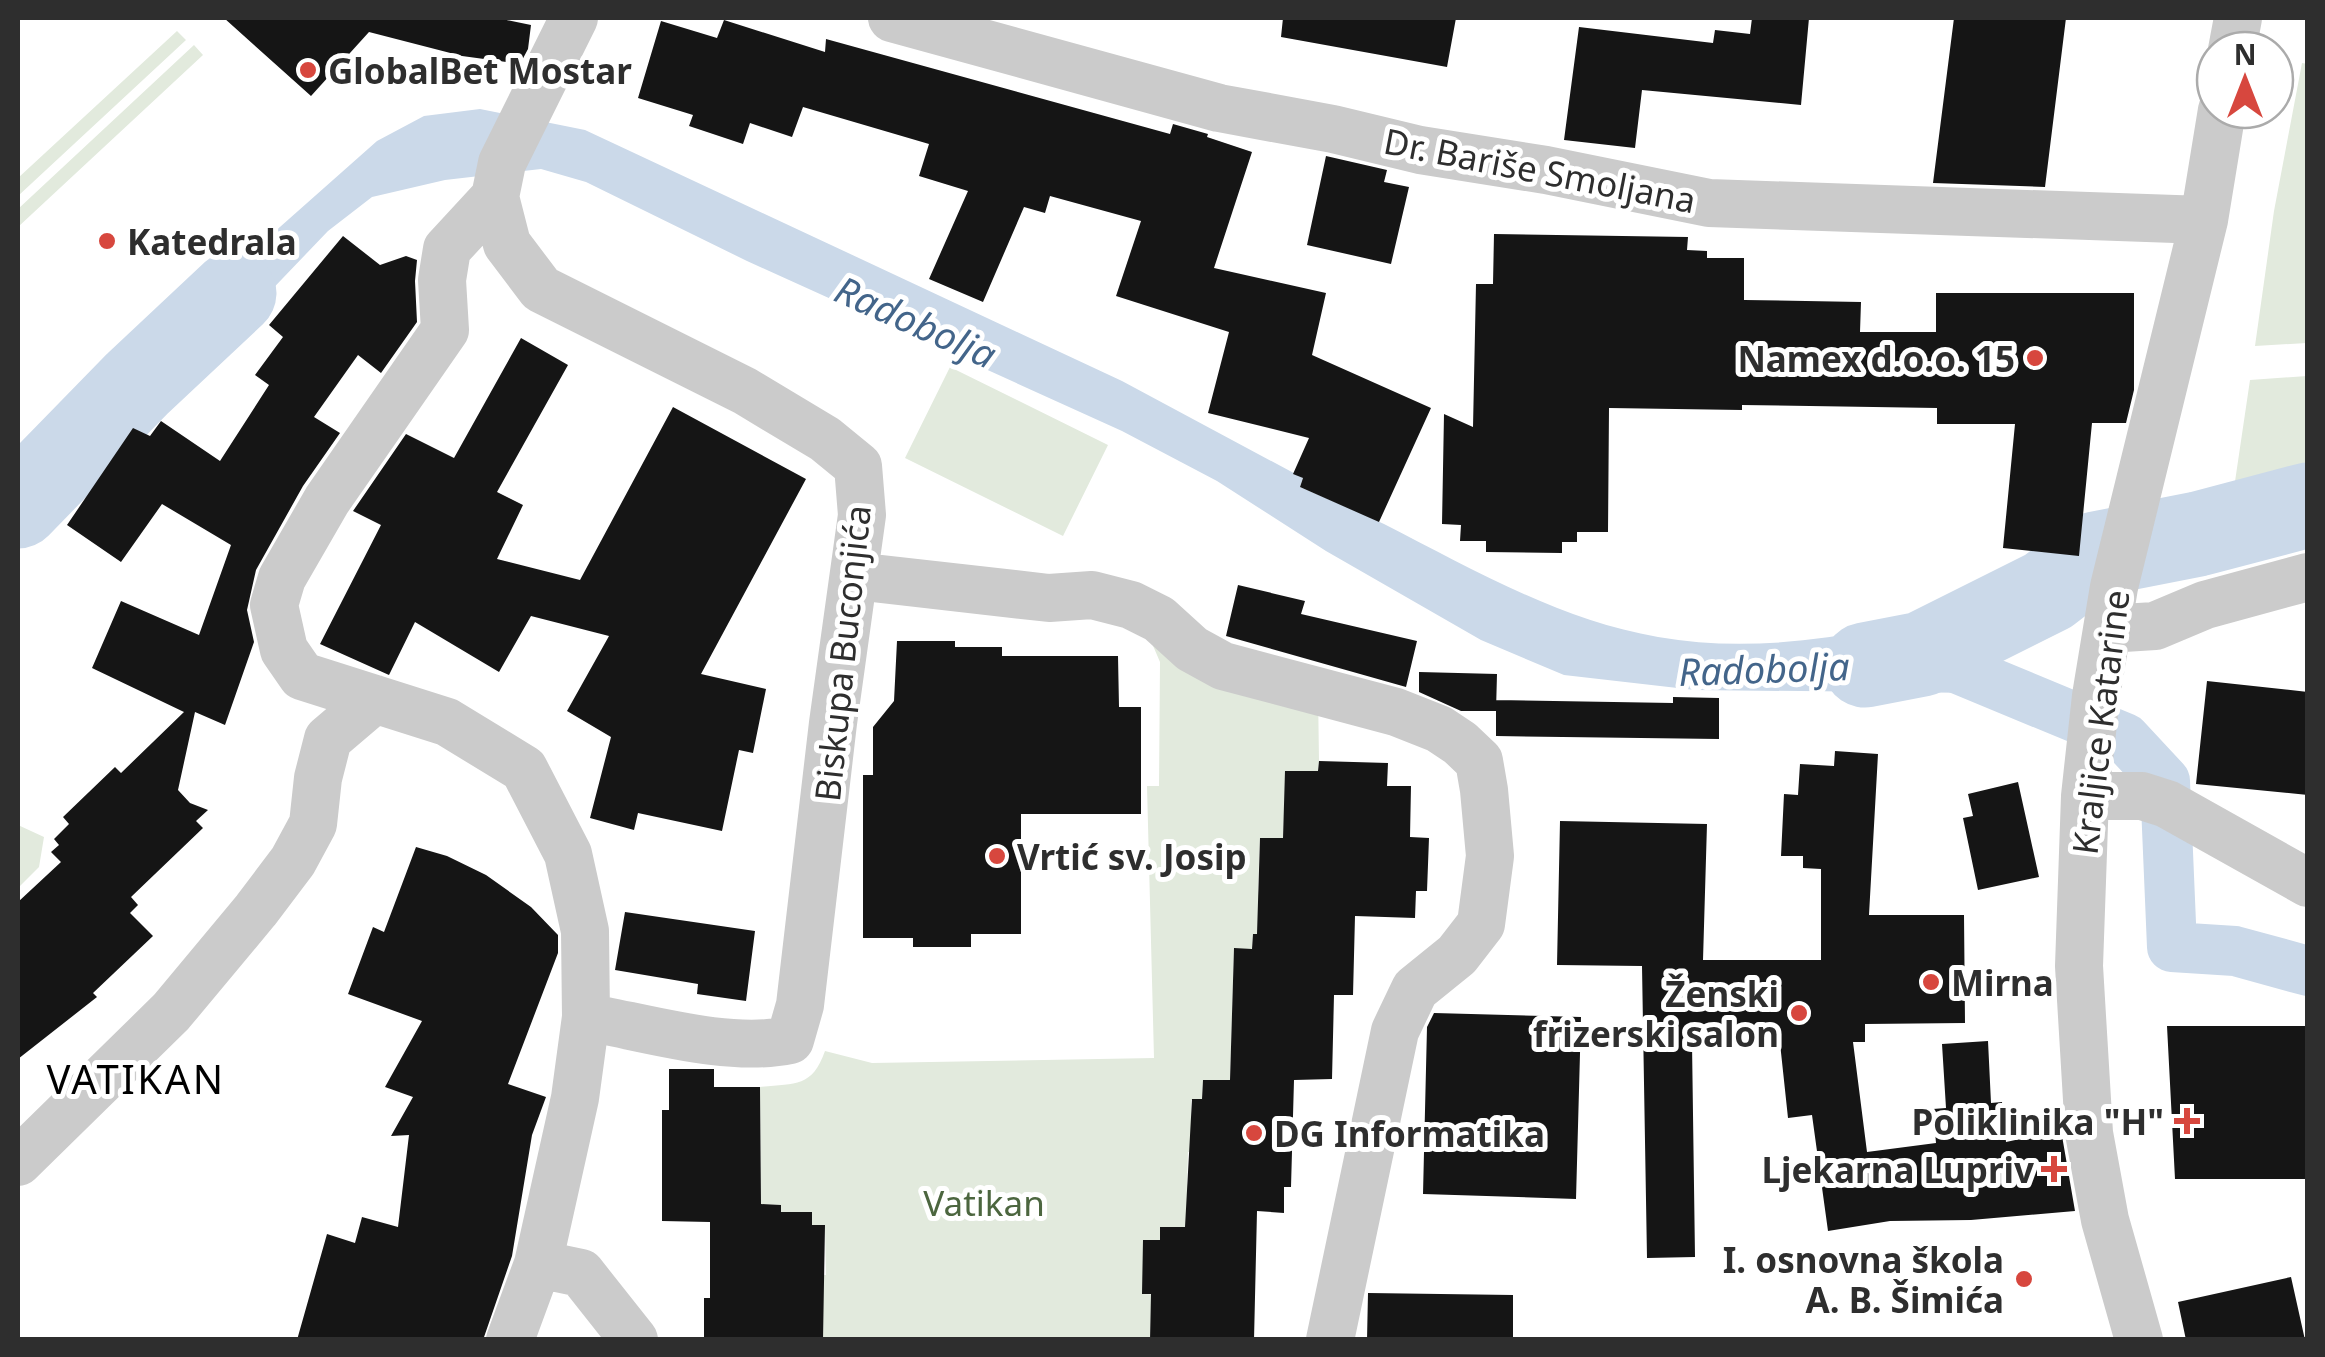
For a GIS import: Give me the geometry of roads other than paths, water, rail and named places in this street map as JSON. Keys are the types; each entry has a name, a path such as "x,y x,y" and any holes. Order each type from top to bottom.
{"street":[{"path":"510,1340 538,1264 575,1098 586,1017 585,931 568,854 524,769 447,722 302,676 284,650 274,605 282,578 327,500 444,330 442,280 448,249 495,198 502,163 574,18"},
{"name":"Dr. Bariše Smoljana","path":"892,18 1219,108 1709,203 2204,220"},
{"name":"Kraljice Katarine","path":"2139,1340 2104,1220 2089,1133 2079,966 2086,789 2111,608 2204,220 2219,130"},
{"name":"Biskupa Buconjića","path":"495,198 507,244 542,290 745,391 826,439 858,466 862,515 855,576 800,1006 790,1040 765,1045 714,1040 586,1017"},
{"path":"855,576 1048,598 1092,595 1131,605 1159,618 1192,649 1223,666 1396,712 1438,729 1460,742 1479,761 1490,856 1481,924 1457,955 1415,989 1395,1031 1330,1340"},
{"path":"2111,608 2155,626 2205,604 2308,576"},
{"path":"18,1162 171,1012 256,910 313,824 318,778 328,740 375,699"},
{"path":"2086,789 2142,796 2167,804 2308,883"},
{"path":"538,1264 581,1273 634,1340"}],"water":[{"path":"480,109 585,130 1122,381 1303,478 1300,487 1517,591 1586,618 1658,637 1778,643 1858,633 1975,608 1980,693 1695,690 1564,675 1481,640 1326,551 1217,481 1122,431 747,261 586,182 541,169 445,180 372,197 328,231 172,394 130,360 377,141 424,116"}],"waterway":[{"name":"Radobolja","path":"18,506 137,384 234,293"},
{"name":"Radobolja","path":"1865,665 1922,654 2048,591 2096,554 2198,534 2308,505"},
{"name":"Radobolja","path":"1922,654 2125,738 2165,781 2172,947 2235,951 2308,971"}],"place":[{"name":"GlobalBet Mostar","path":"308,70"},
{"name":"Katedrala","path":"107,241"},
{"name":"Namex d.o.o. 15","path":"2035,358"},
{"name":"Vrtić sv. Josip","path":"997,856"},
{"name":"Mirna","path":"1931,982"},
{"name":"Ženski frizerski salon","path":"1799,1013"},
{"name":"Poliklinika \"H\"","path":"2187,1121"},
{"name":"DG Informatika","path":"1254,1133"},
{"name":"Ljekarna Lupriv","path":"2054,1169"},
{"name":"I. osnovna škola A. B. Šimića","path":"2024,1279"}],"district":[{"name":"VATIKAN","path":"136,1078"}],"park label":[{"name":"Vatikan","path":"984,1202"}]}
